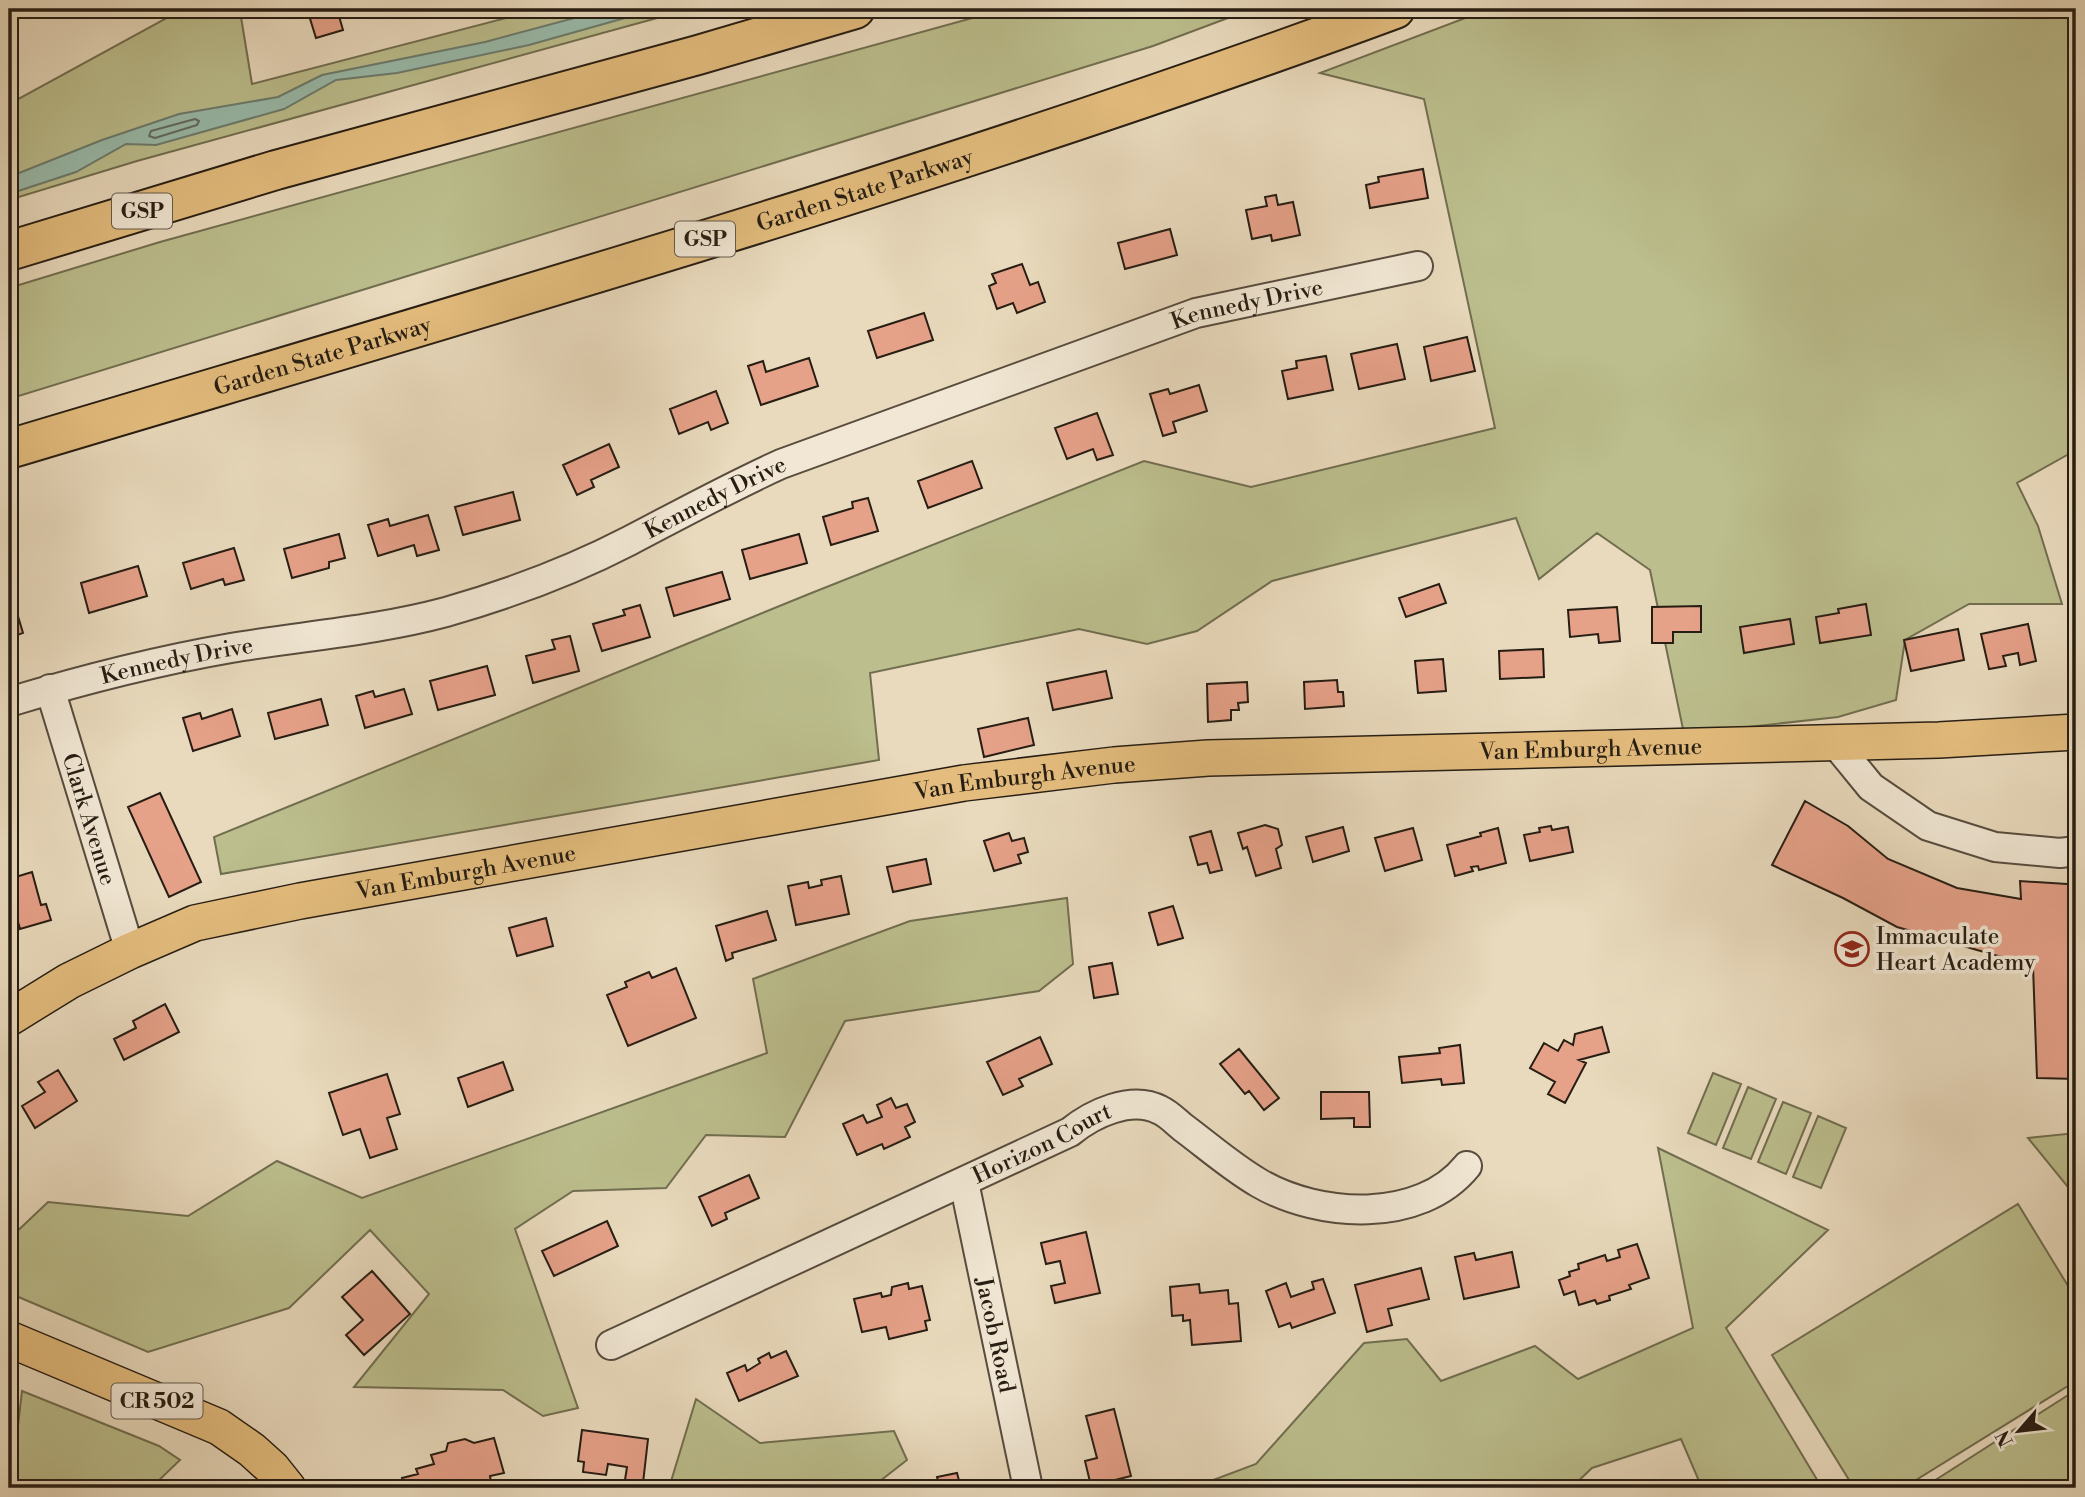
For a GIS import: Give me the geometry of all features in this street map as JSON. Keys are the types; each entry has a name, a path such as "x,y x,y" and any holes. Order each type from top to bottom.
{"highway":[{"name":"GSP","path":"9,251 276,170 855,9"},
{"name":"Garden State Parkway","path":"9,449 779,216 1146,97 1395,9"},
{"path":"9,235 276,170"}],"main road":[{"name":"Van Emburgh Avenue","path":"9,1018 69,981 195,923 300,901 950,786 1021,776 1208,758 1835,743 2076,732"},
{"name":"CR 502","path":"9,1339 219,1427 252,1450 272,1468 288,1488"}],"street":[{"name":"Kennedy Drive","path":"9,702 155,663 232,648 381,626 445,612 507,593 568,570 615,548 725,489 780,464 1196,313 1418,265"},
{"name":"Clark Avenue","path":"50,690 130,951"},
{"path":"1835,743 1871,786 1928,826 1995,847 2060,853 2076,851"},
{"name":"Horizon Court","path":"611,1345 1070,1132 1098,1113 1117,1108 1138,1106 1158,1109 1259,1183 1293,1198 1323,1206 1381,1208 1425,1198 1455,1181 1467,1166"},
{"name":"Jacob Road","path":"964,1182 1028,1488"}],"green space":[{"path":"176,9 243,9 240,11 252,84 541,9 690,9 137,161 9,200 9,104 165,19"},
{"path":"1005,9 1252,9 1153,46 9,399 9,288 160,242"},
{"path":"1489,9 2076,9 2076,450 2017,483 2038,526 2062,604 1969,604 1905,640 1896,700 1838,717 1684,734 1650,570 1597,533 1539,579 1516,518 1272,581 1197,631 1147,644 1079,629 870,673 879,760 221,874 214,837 809,594 1144,461 1251,487 1495,428 1424,99 1320,73"},
{"path":"1067,898 1073,964 1039,991 845,1021 785,1137 706,1135 666,1188 573,1191 515,1229 578,1408 543,1416 503,1390 354,1387 429,1294 370,1230 289,1308 148,1352 9,1293 9,1239 48,1202 188,1216 277,1161 362,1198 767,1053 753,979 910,921"},
{"path":"1713,1073 1741,1084 1716,1145 1688,1133"},
{"path":"1748,1087 1776,1099 1751,1159 1723,1148"},
{"path":"1783,1102 1811,1113 1786,1174 1758,1162"},
{"path":"1818,1116 1846,1128 1821,1188 1793,1177"},
{"path":"2076,1133 2076,1197 2028,1138"},
{"path":"1658,1148 1828,1230 1726,1328 1822,1488 1702,1488 1681,1439 1592,1468 1571,1488 1192,1488 1256,1464 1364,1343 1407,1339 1441,1381 1535,1346 1578,1379 1693,1328"},
{"path":"2018,1204 2076,1299 2076,1381 1903,1488 1854,1488 1772,1355"},
{"path":"2076,1390 2076,1488 1923,1488"},
{"path":"22,1391 159,1446 180,1460 152,1487 9,1488 9,1449 16,1443"},
{"path":"696,1399 760,1443 894,1431 907,1460 871,1488 669,1488"}],"water":[{"path":"608,9 657,9 529,45 397,73 336,80 284,109 156,145 126,144 76,172 9,194 9,177 102,140 179,114 278,97 322,75 485,42"}],"building":[{"path":"307,9 337,9 343,30 316,38"},
{"path":"1423,169 1428,198 1370,208 1366,185 1379,182 1378,177"},
{"path":"1276,195 1278,205 1293,202 1300,235 1272,241 1271,235 1252,239 1246,210 1267,206 1265,197"},
{"path":"1170,229 1177,255 1125,269 1118,243"},
{"path":"1022,264 1030,285 1038,282 1045,302 1017,313 1013,303 997,309 989,286 996,283 992,274"},
{"path":"924,313 933,340 877,358 868,331"},
{"path":"1467,337 1475,371 1431,381 1424,347"},
{"path":"1397,344 1405,379 1359,389 1351,354"},
{"path":"1326,356 1333,390 1288,399 1282,371 1297,368 1296,361"},
{"path":"809,358 818,386 761,405 748,366 763,361 766,372"},
{"path":"1199,385 1207,411 1173,422 1176,432 1163,436 1150,394 1168,389 1170,394"},
{"path":"716,391 728,423 711,430 708,422 679,434 670,409"},
{"path":"1097,413 1113,455 1097,460 1093,449 1067,459 1055,428"},
{"path":"609,444 619,467 591,480 594,487 577,495 563,465"},
{"path":"972,461 982,488 928,508 918,481"},
{"path":"513,492 520,520 463,535 455,507"},
{"path":"868,498 878,531 831,545 823,517 853,508 852,502"},
{"path":"428,515 439,550 417,556 414,545 378,556 368,525 388,519 390,526"},
{"path":"339,534 345,558 329,562 329,568 292,578 284,549"},
{"path":"799,534 807,563 750,579 742,550"},
{"path":"234,548 244,580 225,585 223,579 191,589 183,563"},
{"path":"138,566 147,596 89,613 81,583"},
{"path":"722,572 730,599 674,616 666,588"},
{"path":"1439,584 1446,603 1406,617 1399,598"},
{"path":"14,603 23,633 9,638 9,604"},
{"path":"1866,604 1871,635 1820,643 1816,617 1839,613 1838,609"},
{"path":"640,605 650,637 602,651 593,624 625,615 623,610"},
{"path":"1701,606 1701,632 1673,632 1673,643 1652,643 1652,607"},
{"path":"1617,607 1620,641 1599,643 1598,634 1570,637 1568,610"},
{"path":"1790,619 1794,644 1744,653 1740,627"},
{"path":"2028,624 2036,661 2020,665 2018,653 2003,656 2006,666 1989,669 1981,634"},
{"path":"1958,629 1964,660 1911,671 1904,640"},
{"path":"570,636 579,671 533,683 526,656 555,649 552,640"},
{"path":"1543,649 1544,677 1500,679 1499,651"},
{"path":"1443,659 1446,691 1418,693 1415,661"},
{"path":"487,666 495,695 438,710 430,681"},
{"path":"1106,671 1112,698 1053,710 1047,683"},
{"path":"1337,680 1338,692 1343,692 1344,706 1305,709 1304,682"},
{"path":"1247,682 1248,702 1238,703 1239,710 1231,710 1231,720 1208,722 1207,684"},
{"path":"404,689 412,714 365,728 356,696 373,691 375,697"},
{"path":"321,699 328,725 275,739 268,713"},
{"path":"232,709 240,736 193,751 183,718 200,713 202,719"},
{"path":"1028,718 1034,745 984,757 978,729"},
{"path":"160,793 201,882 169,897 128,807"},
{"path":"1805,801 1848,826 1888,859 1957,888 2021,899 2020,881 2076,883 2076,1079 2037,1078 2033,966 1897,927 1772,865"},
{"path":"1265,825 1278,829 1282,845 1276,849 1281,868 1256,876 1247,847 1243,849 1238,833"},
{"path":"1551,826 1552,830 1568,827 1573,852 1530,861 1524,835 1540,832 1539,828"},
{"path":"1343,827 1349,851 1313,862 1306,837"},
{"path":"1413,828 1422,860 1385,871 1375,838"},
{"path":"1498,828 1506,863 1479,870 1478,866 1471,867 1473,871 1455,876 1447,845 1481,836 1480,833"},
{"path":"1211,831 1222,870 1210,873 1207,863 1198,865 1190,837"},
{"path":"1009,833 1012,841 1024,838 1028,852 1018,855 1021,863 994,871 984,841"},
{"path":"926,859 931,884 893,892 887,867"},
{"path":"32,872 41,905 46,904 51,920 20,929 9,890 9,879"},
{"path":"841,876 849,914 796,925 788,886 808,882 809,888 822,885 821,880"},
{"path":"1173,906 1183,938 1158,945 1149,913"},
{"path":"767,911 776,940 732,953 733,958 726,961 716,926"},
{"path":"546,918 553,946 517,956 509,928"},
{"path":"1112,963 1118,994 1094,998 1089,967"},
{"path":"676,968 696,1018 628,1046 607,995 627,987 625,982 649,972 652,978"},
{"path":"165,1004 179,1032 124,1060 114,1039 136,1028 133,1021"},
{"path":"1602,1027 1609,1052 1579,1060 1586,1063 1565,1103 1548,1094 1555,1082 1530,1068 1544,1043 1558,1051 1564,1040 1573,1045 1575,1034"},
{"path":"1040,1037 1052,1064 1019,1079 1023,1086 1003,1095 987,1062"},
{"path":"1460,1045 1464,1083 1442,1085 1441,1079 1402,1083 1399,1057 1440,1053 1439,1048"},
{"path":"1239,1049 1279,1098 1264,1110 1249,1091 1245,1094 1220,1064"},
{"path":"503,1062 513,1090 468,1107 458,1078"},
{"path":"58,1070 77,1101 35,1128 22,1106 45,1092 38,1082"},
{"path":"387,1074 400,1114 387,1118 397,1149 370,1158 360,1129 343,1135 329,1093"},
{"path":"1321,1092 1369,1092 1370,1127 1354,1127 1354,1118 1321,1119"},
{"path":"891,1098 896,1108 907,1104 915,1122 905,1127 910,1137 884,1149 882,1144 857,1155 843,1124 863,1115 867,1123 882,1117 877,1105"},
{"path":"749,1175 759,1198 725,1213 727,1219 712,1226 699,1197"},
{"path":"607,1221 618,1246 554,1276 542,1251"},
{"path":"1086,1232 1100,1293 1055,1303 1051,1286 1065,1283 1060,1261 1046,1264 1041,1243"},
{"path":"1637,1244 1649,1278 1629,1285 1631,1289 1609,1296 1610,1300 1597,1304 1595,1300 1579,1305 1575,1291 1564,1295 1559,1280 1570,1276 1569,1272 1579,1269 1578,1264 1605,1255 1607,1261 1620,1257 1618,1250"},
{"path":"1512,1252 1519,1287 1464,1299 1455,1257 1474,1253 1476,1260"},
{"path":"1421,1268 1429,1299 1388,1309 1392,1325 1367,1332 1355,1285"},
{"path":"372,1271 410,1314 364,1355 346,1335 363,1320 342,1297"},
{"path":"1323,1279 1335,1313 1292,1328 1290,1323 1279,1327 1266,1291 1286,1283 1291,1297 1314,1289 1312,1282"},
{"path":"908,1283 909,1289 922,1286 930,1320 925,1321 927,1330 889,1339 886,1327 862,1332 854,1299 881,1293 882,1297 891,1295 892,1287"},
{"path":"1199,1284 1200,1293 1228,1290 1229,1304 1238,1303 1241,1341 1192,1345 1190,1320 1183,1321 1183,1315 1172,1316 1170,1287"},
{"path":"786,1351 798,1376 739,1401 727,1373 745,1365 747,1371 760,1363 758,1359 769,1353 771,1358"},
{"path":"1114,1409 1131,1476 1091,1486 1085,1461 1097,1458 1086,1416"},
{"path":"582,1430 648,1439 643,1483 625,1480 627,1467 608,1464 606,1475 583,1472 584,1462 578,1461"},
{"path":"494,1438 504,1473 490,1476 491,1482 471,1487 469,1481 443,1488 405,1488 402,1478 418,1474 416,1469 434,1464 431,1455 446,1451 448,1443 465,1439 474,1443"},
{"path":"957,1473 961,1488 940,1488 937,1477"}],"place":[{"name":"Immaculate Heart Academy","path":"1852,949"}]}
